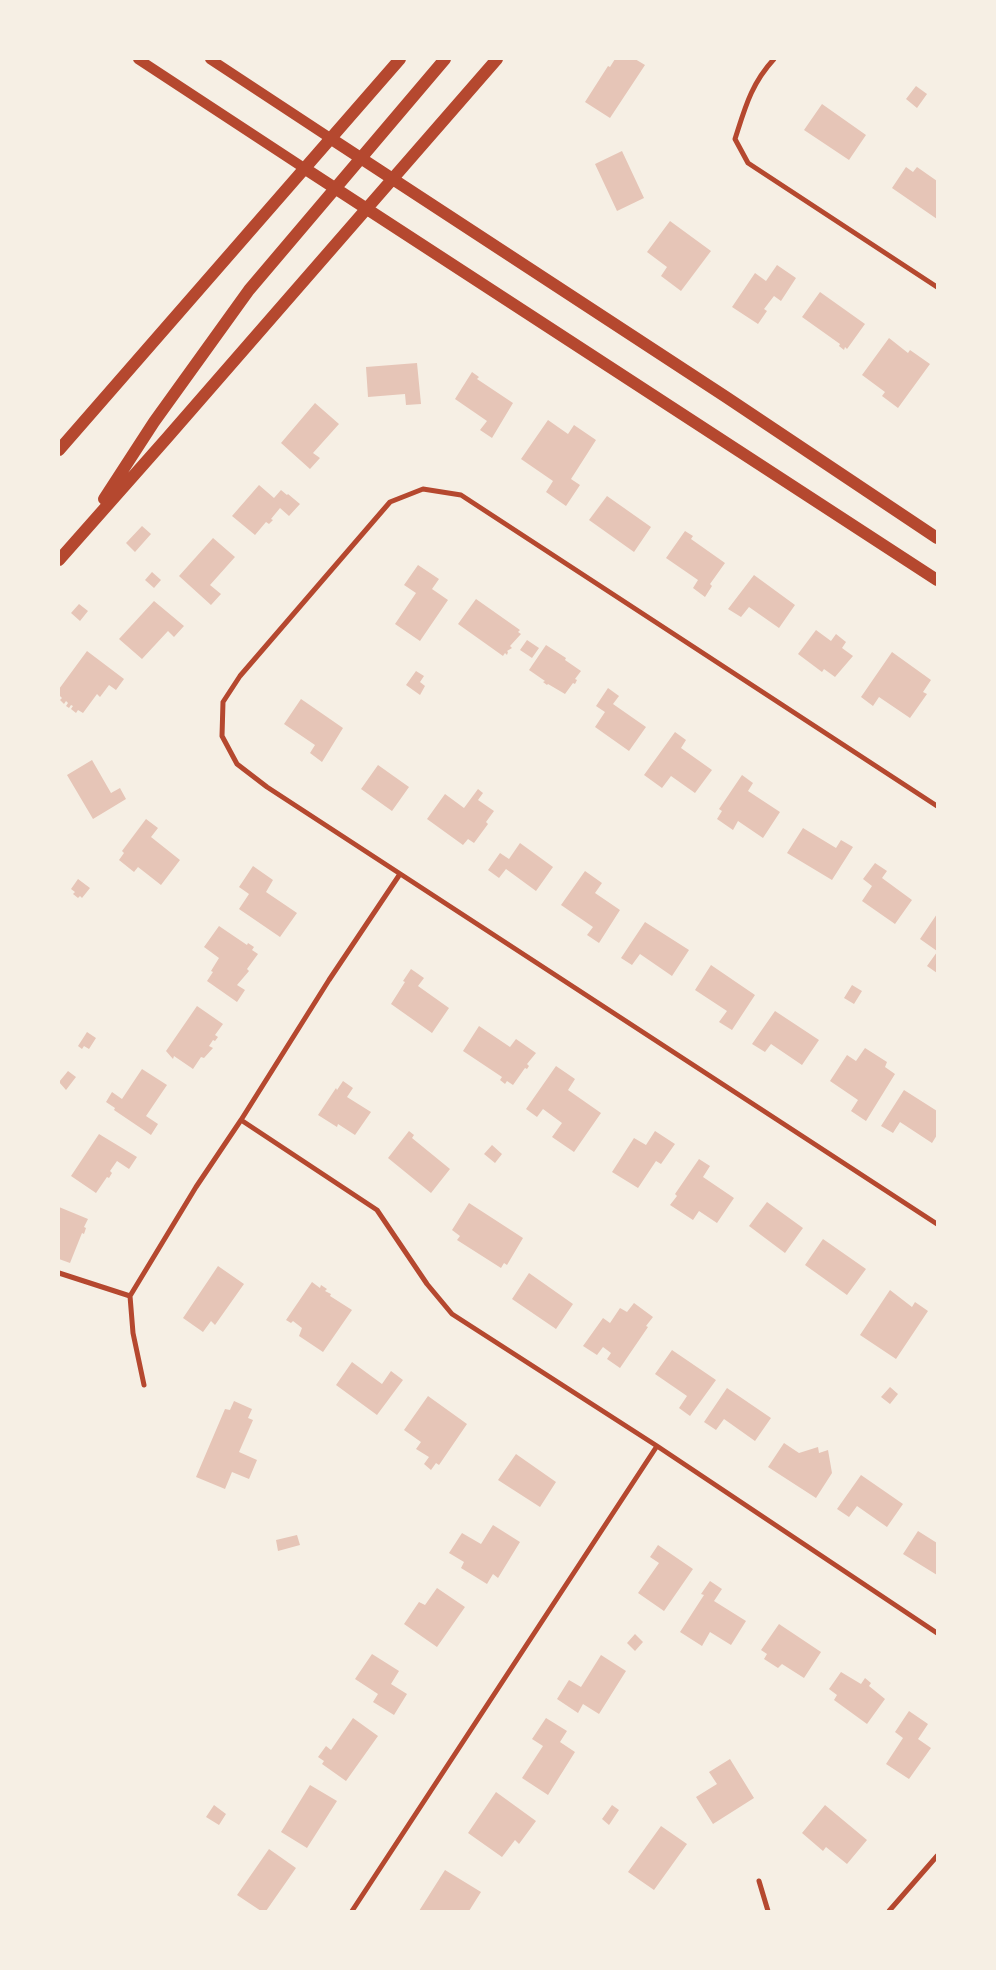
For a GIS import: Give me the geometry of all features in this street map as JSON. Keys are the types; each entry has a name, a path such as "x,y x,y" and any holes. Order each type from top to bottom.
{"main road":[{"path":"138,59 937,580"},
{"path":"210,59 394,178 937,538"},
{"path":"59,450 400,59"},
{"path":"84,531 154,422 217,333 250,290 445,59"},
{"path":"59,560 497,59"}],"street":[{"path":"774,59 765,68 749,94 734,139 748,163 937,287"},
{"path":"937,806 461,496 423,489 390,502 240,676 223,702 222,736 237,764 267,787 937,1224"},
{"path":"144,1385 133,1332 130,1296 196,1187 241,1120 328,980 400,874"},
{"path":"241,1120 377,1210 427,1284 452,1314 657,1446 937,1633"},
{"path":"59,1273 130,1296"},
{"path":"352,1911 657,1446"},
{"path":"889,1911 937,1856"},
{"path":"759,1881 768,1911"}],"building":[{"path":"615,59 635,59 645,65 610,118 585,102 608,66 610,67"},
{"path":"916,86 927,94 917,108 906,99"},
{"path":"822,104 866,135 849,160 804,130"},
{"path":"622,151 644,198 617,211 595,164"},
{"path":"906,167 913,172 917,167 937,181 937,219 892,188"},
{"path":"670,221 711,251 681,291 661,276 667,267 647,252"},
{"path":"777,265 796,278 781,301 774,296 764,309 767,311 758,324 732,307 755,273 766,281"},
{"path":"820,292 865,324 847,349 845,347 844,350 839,346 840,344 802,317"},
{"path":"889,338 908,353 910,350 930,364 898,408 882,396 885,392 862,375"},
{"path":"417,363 421,404 406,405 405,394 368,397 366,367"},
{"path":"472,372 479,377 477,379 513,403 492,438 480,430 487,421 455,399"},
{"path":"315,403 339,424 313,453 320,458 310,469 281,443"},
{"path":"548,420 568,434 574,425 596,440 571,479 580,485 566,506 546,492 553,481 521,459"},
{"path":"259,485 274,498 281,490 300,504 289,516 280,508 271,519 273,520 269,524 266,522 255,535 232,516"},
{"path":"607,496 651,527 634,552 589,520"},
{"path":"142,526 151,534 135,552 126,543"},
{"path":"685,531 693,536 691,539 725,563 710,584 712,586 705,597 693,588 698,580 666,558"},
{"path":"213,538 235,557 210,585 221,594 211,605 179,576"},
{"path":"418,565 439,579 432,589 448,600 420,641 395,624 416,593 404,585"},
{"path":"152,572 161,580 154,588 145,580"},
{"path":"754,575 795,605 779,628 749,607 741,617 728,609"},
{"path":"476,599 520,630 518,632 521,634 510,646 512,648 507,651 507,655 505,653 503,656 458,624"},
{"path":"154,601 184,626 174,637 168,631 142,659 119,639"},
{"path":"79,604 88,611 80,621 71,613"},
{"path":"816,630 831,641 836,634 846,642 842,648 853,656 835,677 824,669 822,672 798,654"},
{"path":"527,640 539,648 532,658 520,650"},
{"path":"546,645 581,671 575,679 577,680 575,684 573,683 565,694 547,685 543,682 545,681 529,670"},
{"path":"87,651 124,679 116,690 109,685 100,697 97,694 83,713 78,710 76,713 71,709 73,706 71,705 69,708 66,706 68,703 66,701 64,704 60,700 62,698 59,695 59,689"},
{"path":"892,652 931,680 923,692 927,694 910,718 879,697 873,706 861,697"},
{"path":"416,671 424,676 420,682 425,686 420,695 406,685"},
{"path":"608,688 619,696 613,704 646,727 629,751 595,727 605,712 596,706"},
{"path":"301,699 343,728 322,762 310,753 315,745 284,724"},
{"path":"675,732 686,740 681,748 712,770 695,793 671,776 662,788 644,775"},
{"path":"92,760 111,793 120,788 126,799 93,819 67,775"},
{"path":"378,765 409,787 392,811 361,789"},
{"path":"742,775 753,783 748,791 780,812 763,838 738,821 733,830 717,819 722,811 719,809"},
{"path":"478,789 483,793 478,800 494,811 486,822 488,824 474,843 468,839 463,845 427,819 445,794 464,808"},
{"path":"146,819 158,828 151,837 180,860 161,885 138,867 134,872 119,860 124,853 122,851"},
{"path":"803,828 836,848 841,840 853,847 832,880 787,853"},
{"path":"520,843 553,867 536,891 506,869 499,878 488,870 500,853 509,859"},
{"path":"875,863 887,871 882,878 912,900 895,924 862,901 872,886 863,879"},
{"path":"253,866 273,880 266,892 297,913 280,937 239,909 249,894 239,887"},
{"path":"585,871 602,883 595,893 620,910 599,943 587,935 593,927 561,905"},
{"path":"78,879 90,888 82,898 80,896 78,898 73,894 75,892 71,889"},
{"path":"937,914 937,951 920,939"},
{"path":"645,922 689,950 672,976 640,954 632,965 621,958"},
{"path":"219,926 247,945 248,943 254,947 252,950 258,954 247,969 249,971 237,985 245,990 237,1002 207,981 219,958 204,947"},
{"path":"937,952 937,973 927,966"},
{"path":"711,965 755,995 732,1030 719,1022 727,1011 695,990"},
{"path":"411,969 424,978 418,986 449,1008 432,1033 391,1004"},
{"path":"852,985 862,991 854,1004 844,998"},
{"path":"197,1006 223,1024 215,1035 218,1037 209,1046 213,1048 204,1058 201,1057 193,1069 174,1056 173,1059 166,1051"},
{"path":"775,1011 819,1040 802,1065 771,1044 765,1052 752,1044"},
{"path":"479,1026 510,1047 516,1039 536,1053 527,1064 529,1066 527,1069 525,1068 513,1085 507,1081 505,1084 500,1080 502,1077 463,1051"},
{"path":"87,1032 96,1038 89,1049 84,1046 82,1049 78,1046"},
{"path":"865,1048 887,1062 885,1067 895,1074 866,1121 851,1111 858,1100 830,1081 847,1055 856,1061"},
{"path":"556,1066 575,1079 568,1090 601,1113 574,1152 552,1137 562,1123 543,1109 537,1117 526,1109"},
{"path":"142,1069 167,1085 146,1116 158,1124 151,1135 114,1110 115,1108 106,1102 112,1092 122,1099"},
{"path":"68,1071 76,1077 66,1090 59,1082"},
{"path":"343,1081 353,1088 347,1097 371,1112 355,1135 338,1124 337,1127 318,1115"},
{"path":"904,1090 937,1111 937,1135 932,1143 900,1122 893,1133 881,1126"},
{"path":"409,1131 414,1135 412,1138 450,1169 431,1193 388,1158"},
{"path":"655,1131 675,1144 661,1164 656,1161 638,1188 612,1172 634,1138 646,1145"},
{"path":"99,1134 137,1157 129,1169 117,1161 110,1171 112,1173 109,1178 107,1177 96,1193 71,1176"},
{"path":"492,1145 502,1154 495,1163 484,1154"},
{"path":"699,1159 710,1166 703,1177 734,1198 717,1223 699,1211 693,1220 670,1205 677,1196 675,1194"},
{"path":"767,1202 803,1228 785,1253 749,1226"},
{"path":"469,1203 523,1238 507,1265 504,1263 501,1268 457,1240 460,1236 452,1230"},
{"path":"59,1207 88,1219 84,1227 86,1228 84,1234 82,1233 70,1263 59,1259"},
{"path":"823,1239 866,1269 847,1295 805,1265"},
{"path":"218,1266 244,1284 215,1325 211,1321 203,1332 183,1318"},
{"path":"529,1273 573,1304 556,1329 512,1299"},
{"path":"312,1282 320,1288 321,1285 327,1289 325,1291 331,1294 330,1296 352,1310 323,1352 299,1336 302,1328 293,1321 291,1323 286,1320"},
{"path":"890,1290 912,1307 915,1302 928,1311 896,1359 860,1335"},
{"path":"634,1303 653,1317 620,1368 607,1359 611,1353 603,1347 597,1355 583,1346 603,1318 610,1323 620,1308 627,1312"},
{"path":"672,1350 716,1380 690,1416 679,1408 687,1396 655,1374"},
{"path":"352,1362 382,1384 391,1371 403,1380 377,1415 336,1385"},
{"path":"890,1387 898,1394 890,1404 881,1397"},
{"path":"727,1388 771,1418 755,1441 724,1419 716,1430 704,1422"},
{"path":"428,1396 467,1424 439,1465 436,1463 431,1470 424,1464 429,1457 416,1449 421,1442 404,1430"},
{"path":"234,1401 252,1409 248,1418 253,1420 239,1452 257,1460 249,1479 232,1472 225,1489 196,1477 225,1409 230,1410"},
{"path":"784,1443 799,1453 818,1447 819,1453 828,1450 832,1473 816,1498 768,1467"},
{"path":"516,1454 556,1482 540,1507 498,1480"},
{"path":"861,1475 903,1504 887,1527 857,1506 849,1517 837,1509"},
{"path":"493,1525 520,1542 498,1578 493,1574 487,1584 461,1568 464,1562 449,1553 462,1533 481,1544"},
{"path":"918,1531 937,1543 937,1575 903,1554"},
{"path":"297,1535 300,1545 278,1551 276,1540"},
{"path":"658,1545 693,1569 664,1611 638,1593 659,1563 650,1557"},
{"path":"710,1581 722,1589 714,1601 746,1621 731,1645 710,1632 702,1646 680,1632 704,1595 701,1594"},
{"path":"437,1588 465,1607 437,1647 404,1624 419,1602 425,1605"},
{"path":"779,1624 821,1652 804,1678 782,1664 778,1668 764,1659 767,1654 761,1650"},
{"path":"635,1634 643,1642 635,1651 627,1643"},
{"path":"372,1654 399,1671 391,1684 407,1694 394,1715 373,1702 378,1694 355,1679"},
{"path":"601,1655 626,1671 599,1714 583,1704 578,1713 557,1699 569,1680 581,1687"},
{"path":"841,1672 861,1684 865,1678 871,1683 869,1686 885,1699 867,1724 834,1700 837,1695 829,1689"},
{"path":"909,1711 928,1724 918,1739 931,1748 909,1779 886,1764 903,1738 895,1732"},
{"path":"353,1718 378,1736 346,1781 322,1764 324,1761 318,1757 326,1746 331,1750"},
{"path":"546,1718 567,1731 560,1742 575,1752 548,1795 522,1778 543,1746 532,1739"},
{"path":"730,1759 754,1798 713,1824 696,1797 717,1784 709,1772"},
{"path":"310,1785 337,1801 307,1848 281,1832"},
{"path":"496,1792 536,1821 519,1844 515,1840 502,1857 468,1833"},
{"path":"214,1805 226,1814 219,1825 206,1817"},
{"path":"612,1805 619,1810 609,1825 602,1819"},
{"path":"825,1805 867,1840 847,1864 826,1847 823,1851 802,1833"},
{"path":"661,1826 687,1844 654,1890 628,1872"},
{"path":"269,1849 296,1868 266,1911 261,1911 237,1895"},
{"path":"445,1870 481,1892 469,1911 419,1911"}]}
